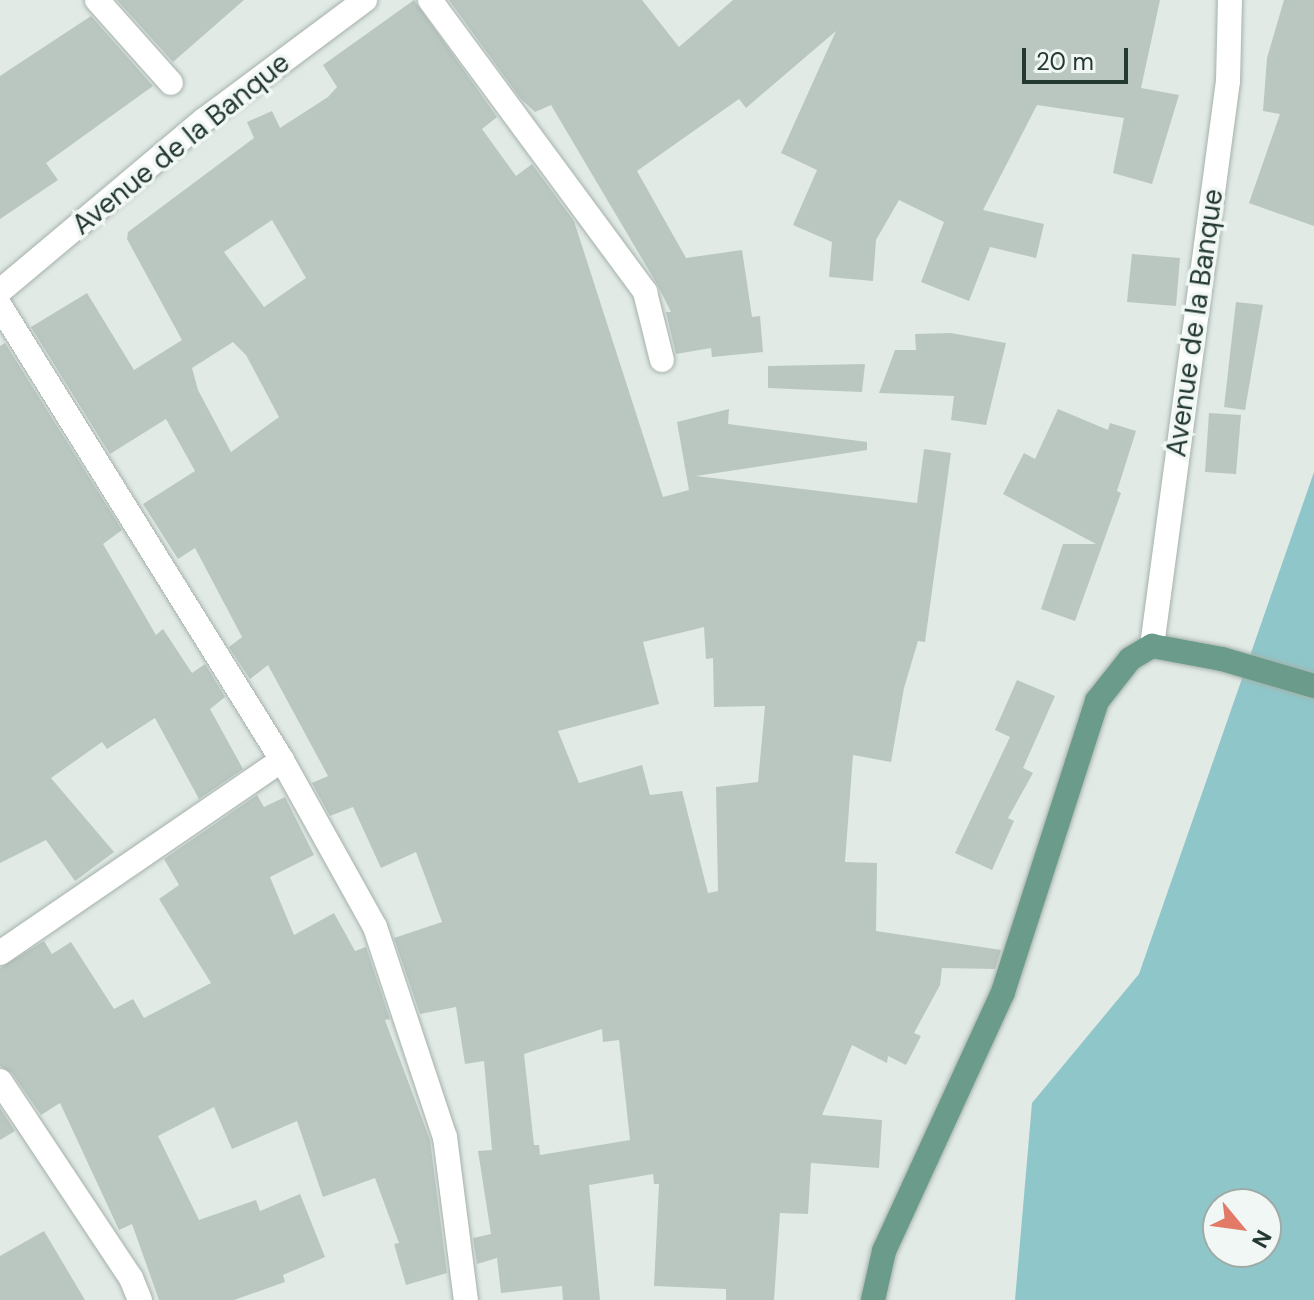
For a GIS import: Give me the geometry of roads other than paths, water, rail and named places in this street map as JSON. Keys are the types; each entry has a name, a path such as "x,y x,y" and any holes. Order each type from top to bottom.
{"main road":[{"path":"873,1300 884,1251 1003,992 1097,701 1130,659 1152,646 1222,659 1314,686"}],"street":[{"path":"97,0 171,83"},
{"name":"Avenue de la Banque","path":"0,291 204,120 365,0"},
{"path":"430,0 645,292 662,360"},
{"name":"Avenue de la Banque","path":"1152,646 1228,81 1230,0"},
{"path":"0,306 282,760 375,927 445,1137 466,1300"},
{"path":"0,953 282,760"},
{"path":"0,1081 131,1278 140,1300"}],"water":[{"path":"1314,472 1314,1300 1015,1300 1032,1103 1139,974"}]}
